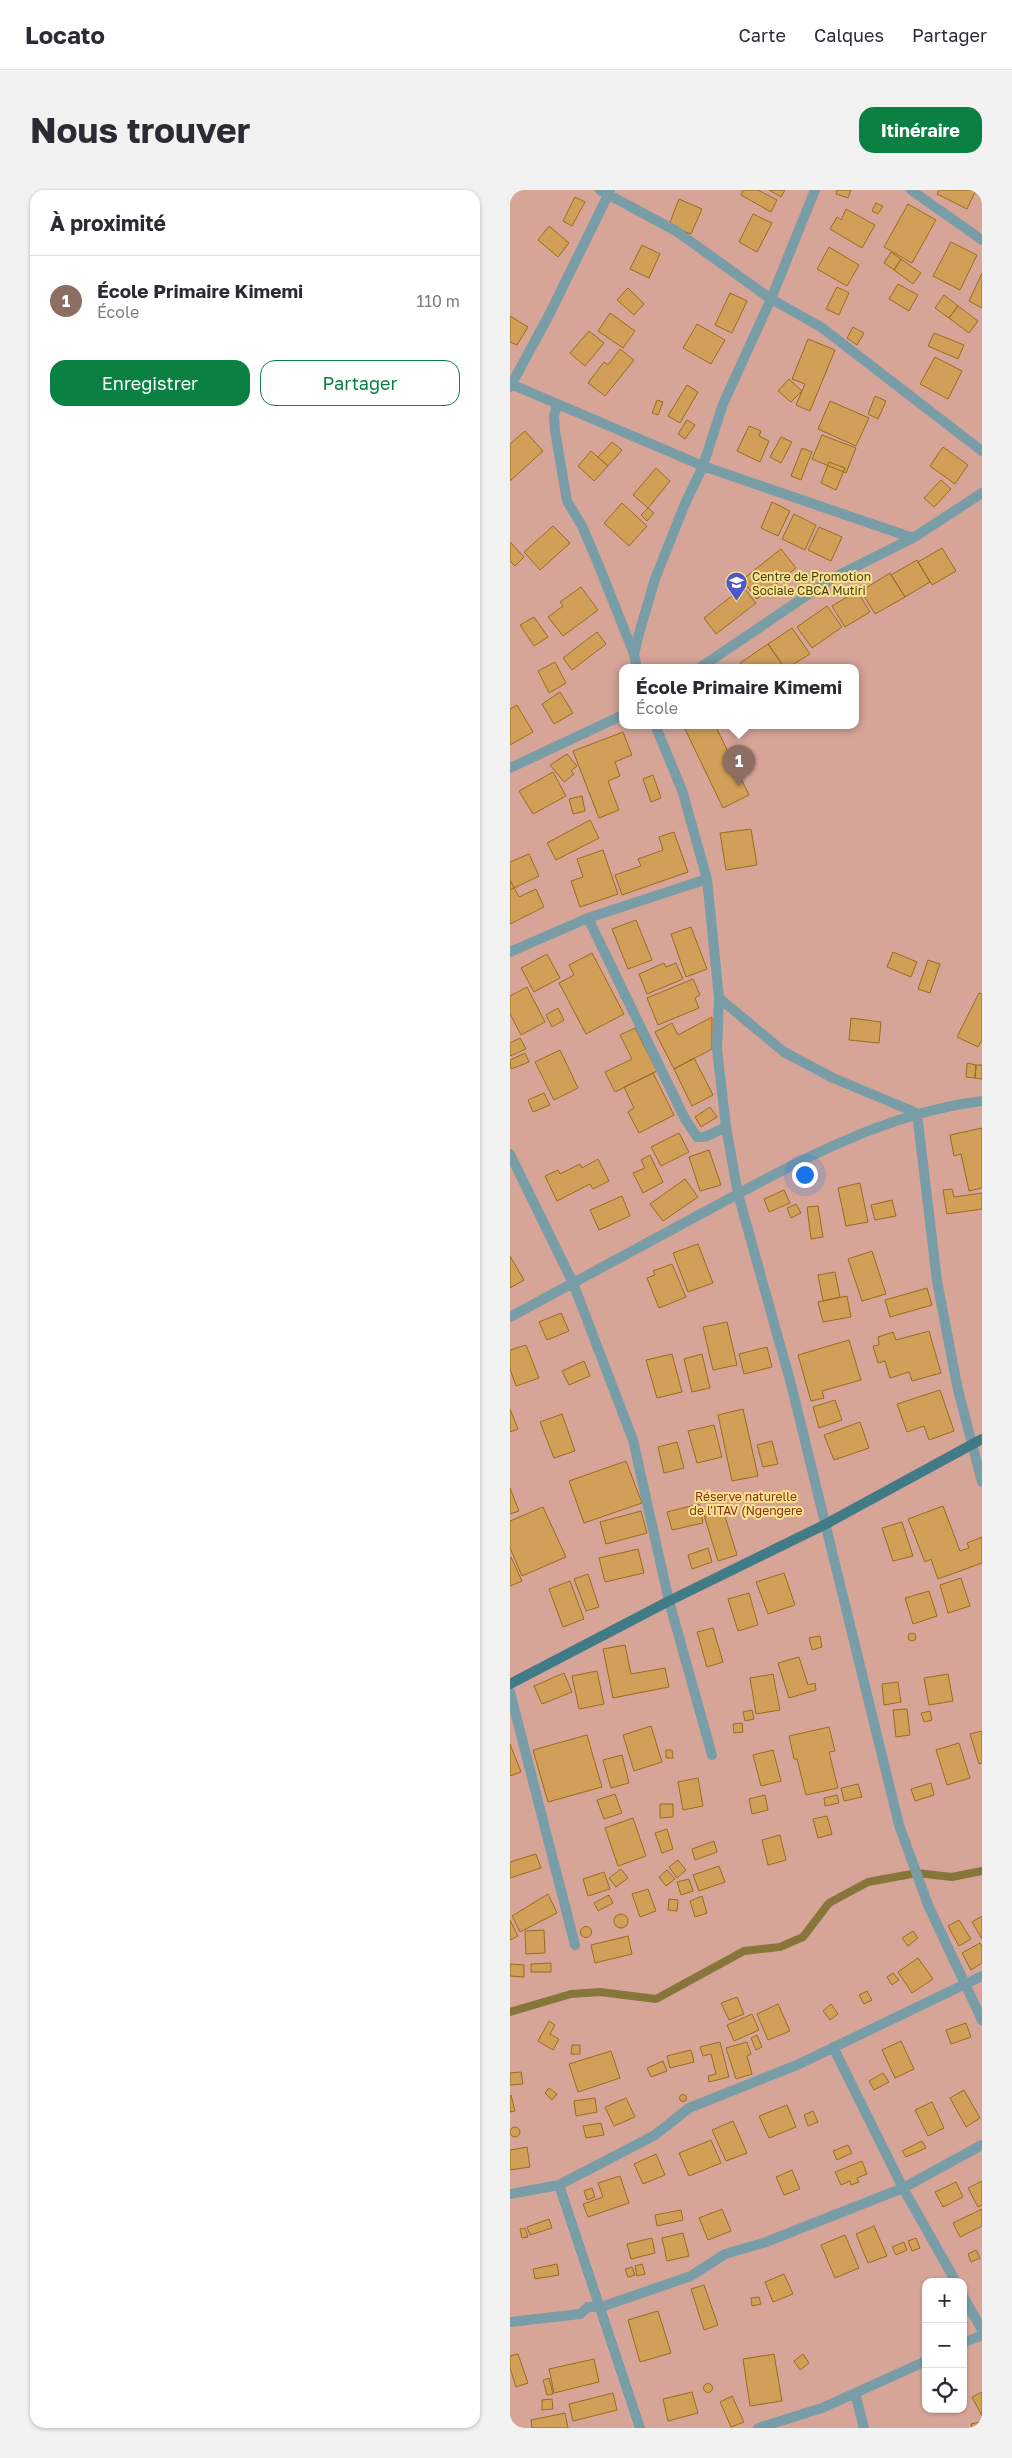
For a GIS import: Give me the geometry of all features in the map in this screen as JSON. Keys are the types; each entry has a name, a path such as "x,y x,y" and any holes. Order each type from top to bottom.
{"street":[{"path":"634,655 655,579 684,506 703,466 723,404 771,299 815,190"},
{"path":"912,190 982,240"},
{"path":"913,538 703,466 558,405 536,393 511,386 606,192 676,231 771,299 821,327 982,451"},
{"path":"558,405 554,416 555,431 567,501 582,526 636,664"},
{"path":"705,664 831,579 913,538 982,493"},
{"path":"510,768 619,718"},
{"path":"657,729 682,790 706,879 719,998 717,1049 726,1127 738,1194 791,1384 899,1825 928,1905 982,2020"},
{"path":"510,952 588,918 706,879"},
{"path":"588,918 684,1117 697,1137 705,1137 726,1127"},
{"path":"719,998 784,1052 833,1078 917,1113"},
{"path":"510,1317 817,1152 917,1113 982,1100"},
{"path":"917,1113 937,1282 958,1390 982,1482"},
{"path":"510,1154 573,1283 633,1440 669,1601 712,1755"},
{"path":"510,1684 669,1601 826,1524 971,1443 982,1439"},
{"path":"510,1692 575,1945"},
{"path":"510,2194 559,2185 655,2135 689,2108 797,2065 982,1976"},
{"path":"833,2047 903,2188 954,2278"},
{"path":"510,2322 580,2314 588,2307 601,2307 691,2276 726,2254 766,2242 903,2188 982,2145"},
{"path":"559,2185 640,2428"},
{"path":"967,2303 982,2330"},
{"path":"967,2341 982,2335"},
{"path":"758,2428 822,2408 922,2363"},
{"path":"856,2393 864,2428"}],"green space":[{"name":"Réserve naturelle de l'ITAV (Ngengere","path":"510,190 982,190 982,2428 510,2428"}],"building":[{"path":"743,190 758,190 777,200 771,212 741,195"},
{"path":"769,190 785,190 781,197"},
{"path":"837,190 851,190 848,198 836,194"},
{"path":"939,190 976,190 967,209 937,194"},
{"path":"575,197 585,202 572,226 563,221"},
{"path":"679,199 702,209 691,234 669,225"},
{"path":"876,203 883,206 878,214 872,211"},
{"path":"908,204 936,220 912,263 884,247"},
{"path":"846,209 875,225 862,248 830,229 837,217 841,220"},
{"path":"753,214 772,223 757,252 739,242"},
{"path":"549,226 569,243 558,257 538,240"},
{"path":"951,242 977,255 960,290 933,276"},
{"path":"642,245 660,254 649,278 630,269"},
{"path":"829,247 859,265 847,286 817,269"},
{"path":"891,252 901,259 894,270 884,263"},
{"path":"901,259 921,273 913,284 894,270"},
{"path":"982,273 982,308 969,301"},
{"path":"898,284 918,295 909,311 889,299"},
{"path":"837,287 849,293 839,315 826,309"},
{"path":"628,288 644,304 634,315 617,300"},
{"path":"730,293 747,301 732,333 715,325"},
{"path":"944,295 958,306 949,318 935,308"},
{"path":"958,306 978,321 969,333 949,318"},
{"path":"610,313 635,331 623,348 598,331"},
{"path":"510,316 528,327 517,345 510,342"},
{"path":"697,324 725,340 711,364 683,348"},
{"path":"853,327 864,333 857,345 847,338"},
{"path":"589,331 604,343 585,366 570,353"},
{"path":"934,333 964,345 958,359 928,346"},
{"path":"808,339 835,350 810,411 796,405 805,384 792,379"},
{"path":"620,349 634,360 605,396 588,383 604,362 608,365"},
{"path":"935,357 962,371 948,399 920,384"},
{"path":"789,379 802,391 791,402 778,391"},
{"path":"687,385 698,392 680,423 668,416"},
{"path":"875,396 886,401 878,419 868,414"},
{"path":"657,400 663,402 658,415 652,413"},
{"path":"830,401 869,418 856,446 818,429"},
{"path":"687,420 695,425 685,439 678,434"},
{"path":"749,426 761,431 759,436 769,441 760,462 737,451"},
{"path":"525,431 543,451 510,481 510,444"},
{"path":"822,435 856,448 846,473 812,459"},
{"path":"781,437 792,442 781,463 770,457"},
{"path":"612,442 622,450 608,466 598,457"},
{"path":"943,447 968,465 955,484 930,466"},
{"path":"802,448 812,452 801,480 791,476"},
{"path":"591,451 608,466 594,481 578,466"},
{"path":"829,462 845,468 836,490 821,483"},
{"path":"656,468 670,481 648,508 633,495"},
{"path":"941,480 951,489 934,507 924,498"},
{"path":"772,502 790,511 778,536 761,528"},
{"path":"622,503 647,526 629,546 604,523"},
{"path":"648,508 654,513 647,521 641,515"},
{"path":"794,514 816,525 805,550 782,539"},
{"path":"553,526 570,543 540,570 524,552"},
{"path":"819,527 842,537 831,561 808,550"},
{"path":"510,542 524,557 515,566 510,561"},
{"path":"942,548 956,571 932,585 918,562"},
{"path":"781,549 796,568 757,599 742,580"},
{"path":"917,560 930,582 905,597 891,575"},
{"path":"890,573 905,597 875,614 861,591"},
{"path":"581,587 598,610 563,636 548,617 563,606 560,602"},
{"path":"743,587 756,603 716,634 704,618"},
{"path":"857,591 870,612 845,627 832,606"},
{"path":"827,606 842,627 812,648 797,627"},
{"path":"534,617 548,637 534,646 520,625"},
{"path":"792,628 810,654 794,664 782,664 768,644"},
{"path":"597,632 606,644 572,670 563,658"},
{"path":"768,644 782,664 741,664"},
{"path":"555,662 566,683 549,693 538,671"},
{"path":"560,692 573,713 554,724 542,704"},
{"path":"517,705 533,732 510,745 510,709"},
{"path":"685,729 717,729 749,795 723,808"},
{"path":"623,732 632,755 615,762 620,776 608,781 619,810 599,818 573,751"},
{"path":"567,754 577,766 571,771 574,774 564,782 550,765"},
{"path":"553,772 566,796 533,814 519,791"},
{"path":"653,775 661,798 651,802 643,779"},
{"path":"582,796 585,811 573,814 569,799"},
{"path":"590,820 599,838 556,860 547,843"},
{"path":"751,829 757,865 726,870 720,833"},
{"path":"674,832 688,872 622,895 615,875 641,866 638,859 663,850 659,837"},
{"path":"603,850 618,894 580,907 571,881 583,877 577,859"},
{"path":"529,854 539,876 510,890 510,862"},
{"path":"510,880 519,897 536,889 544,907 510,924"},
{"path":"636,920 652,960 628,969 612,929"},
{"path":"691,927 707,969 686,977 671,934"},
{"path":"893,952 917,962 911,977 887,967"},
{"path":"592,953 624,1014 586,1034 559,983 574,975 569,965"},
{"path":"547,954 560,978 534,992 521,968"},
{"path":"928,960 940,964 930,993 918,989"},
{"path":"664,963 666,967 676,963 683,979 647,994 639,974"},
{"path":"693,979 700,995 695,998 699,1008 658,1025 647,998"},
{"path":"527,987 545,1022 521,1035 510,1014 510,996"},
{"path":"979,993 982,994 982,1040 978,1047 957,1037"},
{"path":"558,1008 564,1020 552,1027 546,1015"},
{"path":"712,1017 712,1049 674,1069 655,1032 672,1023 678,1035"},
{"path":"851,1018 881,1022 879,1043 849,1040"},
{"path":"635,1028 657,1071 615,1092 605,1072 632,1059 620,1035"},
{"path":"520,1038 526,1049 510,1056 510,1043"},
{"path":"560,1050 578,1088 554,1100 535,1062"},
{"path":"525,1053 529,1062 511,1069 510,1060"},
{"path":"694,1058 713,1095 692,1106 674,1069"},
{"path":"967,1063 976,1065 975,1078 966,1077"},
{"path":"976,1065 982,1065 982,1079 975,1078"},
{"path":"653,1073 674,1115 639,1133 628,1112 634,1108 624,1087"},
{"path":"544,1093 550,1105 533,1112 528,1100"},
{"path":"710,1107 717,1117 701,1127 695,1117"},
{"path":"982,1128 982,1188 969,1191 961,1154 954,1156 950,1135"},
{"path":"679,1133 689,1152 661,1166 651,1147"},
{"path":"709,1150 721,1185 700,1191 689,1157"},
{"path":"650,1155 663,1182 643,1193 633,1173 645,1168 641,1160"},
{"path":"598,1159 609,1181 593,1189 590,1184 557,1201 545,1176 558,1170 560,1174 580,1164 582,1168"},
{"path":"685,1179 698,1197 663,1221 650,1204"},
{"path":"860,1183 868,1222 846,1226 838,1188"},
{"path":"952,1189 954,1197 982,1193 982,1209 947,1214 943,1190"},
{"path":"784,1190 790,1203 769,1212 764,1199"},
{"path":"622,1196 630,1216 599,1230 590,1210"},
{"path":"892,1200 896,1216 875,1220 871,1205"},
{"path":"796,1204 801,1213 791,1218 787,1208"},
{"path":"818,1206 823,1237 811,1239 807,1207"},
{"path":"698,1244 713,1283 688,1292 673,1253"},
{"path":"872,1251 886,1294 862,1301 848,1259"},
{"path":"510,1256 524,1280 510,1288"},
{"path":"672,1264 686,1297 659,1308 647,1278 655,1275 653,1271"},
{"path":"835,1272 840,1297 823,1301 818,1275"},
{"path":"927,1288 932,1305 890,1317 885,1300"},
{"path":"847,1296 851,1317 823,1322 818,1302"},
{"path":"561,1313 569,1331 547,1340 539,1322"},
{"path":"727,1322 737,1365 713,1370 703,1327"},
{"path":"929,1331 941,1373 912,1381 909,1372 890,1378 885,1361 878,1363 873,1346 879,1345 878,1337 893,1332 896,1340"},
{"path":"849,1340 861,1380 822,1391 824,1398 811,1401 798,1355"},
{"path":"526,1345 539,1378 516,1386 510,1369 510,1350"},
{"path":"767,1347 772,1367 744,1374 739,1354"},
{"path":"672,1354 682,1392 657,1398 646,1360"},
{"path":"702,1354 710,1388 692,1392 684,1359"},
{"path":"584,1361 590,1376 569,1385 562,1371"},
{"path":"940,1390 954,1431 929,1440 924,1426 907,1432 897,1404"},
{"path":"835,1400 842,1420 819,1428 813,1407"},
{"path":"510,1409 518,1429 510,1432"},
{"path":"743,1409 758,1476 732,1481 718,1415"},
{"path":"562,1414 575,1451 554,1458 540,1422"},
{"path":"860,1422 869,1448 834,1460 824,1435"},
{"path":"714,1425 722,1457 697,1463 688,1431"},
{"path":"772,1441 778,1464 763,1467 757,1445"},
{"path":"677,1442 684,1468 664,1473 658,1447"},
{"path":"626,1461 642,1503 584,1523 569,1481"},
{"path":"510,1488 519,1511 510,1514"},
{"path":"699,1504 703,1523 672,1530 667,1512"},
{"path":"943,1506 960,1551 969,1548 967,1543 982,1537 982,1563 938,1579 931,1559 925,1562 908,1519"},
{"path":"543,1507 566,1557 522,1576 510,1548 510,1521"},
{"path":"723,1510 737,1555 718,1561 704,1515"},
{"path":"641,1511 647,1533 606,1544 600,1522"},
{"path":"902,1522 913,1556 893,1561 882,1528"},
{"path":"708,1548 712,1562 692,1569 688,1555"},
{"path":"638,1549 644,1573 605,1582 599,1558"},
{"path":"510,1558 522,1581 510,1586"},
{"path":"784,1573 795,1605 768,1614 756,1582"},
{"path":"588,1574 599,1607 586,1611 574,1579"},
{"path":"961,1578 970,1606 948,1613 940,1585"},
{"path":"570,1581 584,1619 563,1627 549,1589"},
{"path":"929,1591 937,1616 913,1624 905,1598"},
{"path":"749,1593 758,1625 738,1631 728,1599"},
{"path":"713,1628 723,1662 707,1667 697,1632"},
{"path":"912,1633 916,1637 912,1641 908,1637"},
{"path":"820,1636 822,1647 812,1650 809,1638"},
{"path":"625,1645 631,1674 665,1668 669,1687 613,1698 603,1649"},
{"path":"799,1657 808,1685 815,1683 816,1690 789,1698 778,1663"},
{"path":"597,1671 604,1704 579,1709 572,1676"},
{"path":"564,1673 572,1692 542,1704 534,1686"},
{"path":"773,1674 780,1710 756,1714 750,1678"},
{"path":"948,1674 953,1701 929,1705 924,1678"},
{"path":"898,1682 901,1702 884,1705 882,1684"},
{"path":"907,1709 910,1735 896,1737 893,1710"},
{"path":"752,1710 754,1719 745,1721 743,1712"},
{"path":"930,1711 932,1720 924,1722 921,1713"},
{"path":"742,1723 743,1732 734,1733 733,1724"},
{"path":"651,1726 662,1762 634,1771 623,1735"},
{"path":"829,1727 835,1751 829,1752 838,1788 806,1795 797,1759 794,1759 789,1736"},
{"path":"982,1731 982,1763 979,1764 970,1734"},
{"path":"587,1735 602,1787 548,1802 533,1750"},
{"path":"959,1743 970,1778 947,1785 936,1750"},
{"path":"510,1744 521,1772 510,1776"},
{"path":"666,1750 672,1750 673,1758 666,1758"},
{"path":"773,1750 781,1781 761,1786 753,1755"},
{"path":"622,1755 629,1783 611,1788 603,1760"},
{"path":"698,1778 703,1806 683,1810 678,1782"},
{"path":"931,1783 934,1795 915,1801 911,1789"},
{"path":"858,1784 862,1797 844,1801 841,1788"},
{"path":"615,1794 622,1813 604,1819 597,1800"},
{"path":"765,1795 768,1810 752,1814 749,1799"},
{"path":"837,1795 839,1803 825,1806 824,1798"},
{"path":"660,1804 673,1804 673,1817 660,1818"},
{"path":"827,1816 832,1834 818,1838 813,1819"},
{"path":"633,1818 646,1856 618,1866 605,1828"},
{"path":"667,1829 673,1849 662,1853 655,1833"},
{"path":"780,1835 786,1860 768,1865 762,1840"},
{"path":"714,1841 717,1852 695,1860 692,1849"},
{"path":"536,1854 541,1868 510,1878 510,1862"},
{"path":"678,1860 686,1870 677,1878 669,1867"},
{"path":"719,1866 725,1882 699,1891 693,1875"},
{"path":"621,1869 628,1878 616,1887 609,1878"},
{"path":"667,1870 675,1879 666,1886 659,1877"},
{"path":"604,1872 610,1889 588,1896 583,1879"},
{"path":"689,1879 693,1891 681,1895 677,1882"},
{"path":"648,1889 656,1911 640,1917 632,1894"},
{"path":"548,1894 557,1913 520,1932 512,1916"},
{"path":"609,1895 613,1903 598,1911 594,1903"},
{"path":"702,1896 707,1913 695,1917 690,1901"},
{"path":"669,1899 678,1900 677,1911 668,1910"},
{"path":"621,1914 626,1916 628,1921 626,1926 621,1928 616,1926 614,1921 616,1916"},
{"path":"982,1916 982,1939 972,1922"},
{"path":"510,1920 518,1936 510,1940"},
{"path":"959,1920 971,1939 959,1946 948,1926"},
{"path":"584,1927 588,1927 591,1932 590,1936 584,1937 581,1934 581,1930"},
{"path":"544,1930 545,1953 526,1954 525,1931"},
{"path":"913,1931 918,1938 908,1946 902,1938"},
{"path":"628,1936 632,1954 595,1963 591,1945"},
{"path":"980,1943 982,1947 982,1963 971,1970 962,1953"},
{"path":"918,1958 933,1979 912,1993 898,1972"},
{"path":"551,1963 551,1972 531,1972 531,1964"},
{"path":"510,1964 524,1965 524,1977 510,1976"},
{"path":"893,1973 899,1980 892,1985 887,1977"},
{"path":"867,1991 872,2000 864,2004 859,1995"},
{"path":"737,1997 744,2014 729,2020 721,2003"},
{"path":"778,2004 790,2031 768,2040 757,2014"},
{"path":"831,2004 838,2014 830,2020 823,2011"},
{"path":"752,2014 759,2030 734,2041 727,2025"},
{"path":"549,2021 555,2025 550,2034 559,2039 553,2050 538,2041"},
{"path":"966,2023 971,2037 951,2044 946,2030"},
{"path":"757,2035 762,2047 756,2050 751,2038"},
{"path":"901,2041 914,2069 895,2078 882,2050"},
{"path":"720,2042 729,2077 709,2082 708,2076 716,2074 711,2054 703,2056 700,2047"},
{"path":"747,2042 751,2054 747,2056 752,2074 736,2079 726,2048"},
{"path":"572,2045 580,2045 580,2054 571,2054"},
{"path":"691,2050 694,2062 670,2068 667,2056"},
{"path":"611,2051 620,2078 578,2092 569,2064"},
{"path":"663,2061 667,2071 651,2077 647,2068"},
{"path":"521,2072 523,2084 510,2085 510,2073"},
{"path":"883,2073 889,2082 874,2090 869,2081"},
{"path":"549,2088 557,2094 552,2100 545,2093"},
{"path":"964,2090 980,2118 966,2127 950,2098"},
{"path":"683,2094 687,2098 683,2102 679,2098"},
{"path":"510,2096 515,2111 510,2112"},
{"path":"595,2098 597,2112 576,2116 574,2101"},
{"path":"626,2098 635,2117 614,2126 605,2107"},
{"path":"932,2102 944,2128 928,2136 915,2110"},
{"path":"787,2105 796,2127 769,2138 759,2116"},
{"path":"813,2111 818,2122 808,2126 804,2115"},
{"path":"733,2121 747,2153 726,2161 712,2130"},
{"path":"601,2123 604,2135 586,2138 583,2126"},
{"path":"513,2127 517,2127 520,2132 519,2136 513,2137 510,2134 510,2130"},
{"path":"711,2140 721,2163 689,2176 679,2153"},
{"path":"922,2141 926,2148 906,2157 902,2151"},
{"path":"848,2145 852,2153 837,2160 833,2151"},
{"path":"527,2147 530,2167 510,2170 510,2150"},
{"path":"656,2154 665,2175 643,2184 634,2164"},
{"path":"862,2161 867,2174 857,2178 859,2182 851,2185 850,2181 841,2185 835,2172"},
{"path":"792,2170 800,2189 784,2195 776,2177"},
{"path":"620,2176 629,2203 588,2217 583,2204 603,2197 598,2183"},
{"path":"982,2181 982,2205 978,2207 968,2188"},
{"path":"956,2182 963,2197 943,2207 935,2192"},
{"path":"592,2188 595,2197 587,2200 584,2191"},
{"path":"722,2209 731,2231 708,2240 699,2218"},
{"path":"982,2209 982,2226 960,2237 953,2223"},
{"path":"681,2210 683,2220 657,2226 655,2215"},
{"path":"549,2219 552,2228 530,2235 527,2227"},
{"path":"874,2226 887,2256 868,2263 856,2234"},
{"path":"525,2228 528,2237 522,2238 520,2229"},
{"path":"683,2233 689,2256 667,2261 662,2238"},
{"path":"845,2235 859,2268 835,2278 821,2245"},
{"path":"652,2238 655,2253 631,2259 627,2244"},
{"path":"916,2238 920,2248 912,2251 908,2241"},
{"path":"904,2242 907,2250 896,2255 892,2247"},
{"path":"976,2250 980,2258 971,2262 968,2254"},
{"path":"557,2264 559,2275 535,2279 533,2269"},
{"path":"642,2264 645,2274 637,2276 635,2266"},
{"path":"632,2267 635,2275 628,2277 625,2269"},
{"path":"784,2274 793,2294 773,2302 765,2282"},
{"path":"704,2285 718,2325 704,2330 691,2289"},
{"path":"759,2297 761,2304 752,2306 751,2298"},
{"path":"658,2311 671,2353 640,2362 628,2320"},
{"path":"518,2354 528,2383 516,2387 510,2368 510,2356"},
{"path":"774,2354 782,2401 750,2406 743,2359"},
{"path":"803,2354 809,2363 800,2370 794,2361"},
{"path":"594,2359 599,2382 554,2393 549,2369"},
{"path":"549,2378 553,2394 547,2395 543,2380"},
{"path":"708,2383 713,2388 708,2393 703,2388"},
{"path":"692,2392 698,2413 668,2421 663,2399"},
{"path":"982,2392 982,2416 972,2397"},
{"path":"613,2393 617,2410 573,2421 569,2404"},
{"path":"732,2396 744,2422 731,2427 720,2402"},
{"path":"552,2399 553,2409 542,2410 542,2400"},
{"path":"565,2413 568,2428 532,2428 531,2420"},
{"path":"981,2422 982,2428 972,2428 971,2424"}],"waterway":[{"path":"510,2012 571,1994 600,1992 656,1999 744,1951 780,1947 803,1937 829,1903 868,1882 917,1873 952,1877 982,1871"}],"place":[{"name":"Centre de Promotion Sociale CBCA Mutiri","path":"736,602"},
{"name":"École Primaire Kimemi","path":"739,786"}]}
